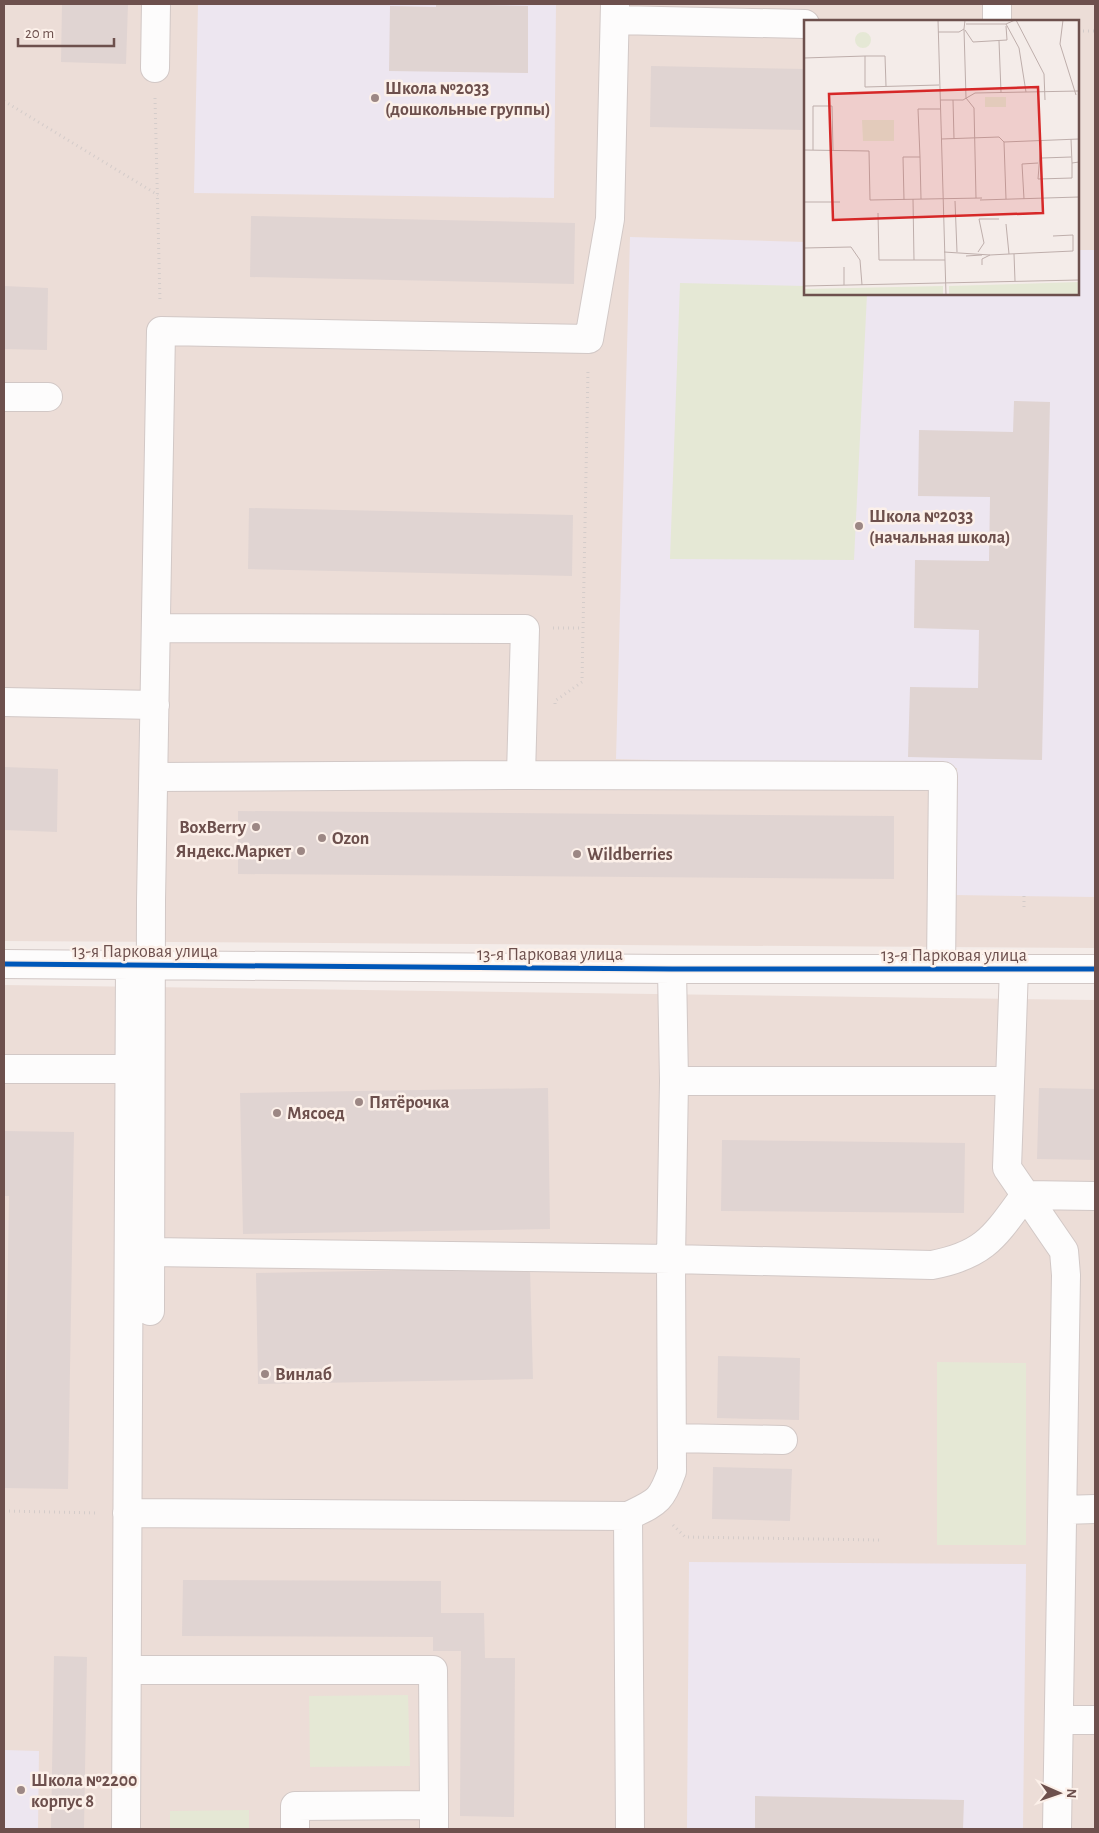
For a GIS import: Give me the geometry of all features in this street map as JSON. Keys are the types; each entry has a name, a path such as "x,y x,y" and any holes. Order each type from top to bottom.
{"street":[{"path":"155,68 156,4"},
{"path":"997,20 998,4"},
{"path":"126,1829 130,1069 141,965 154,777 161,331 589,338 610,219 615,12 804,24"},
{"path":"4,396 48,397"},
{"path":"156,628 525,629 521,775"},
{"path":"4,702 155,705"},
{"path":"154,777 521,775 943,776 941,968"},
{"name":"13-я Парковая улица","path":"4,964 672,969 1095,969"},
{"path":"141,965 150,1252 150,1311"},
{"path":"1014,968 1007,1168 1064,1251 1066,1274 1057,1829"},
{"path":"127,1513 628,1516 653,1504 664,1492 672,1471 671,1259 674,1080 672,969"},
{"path":"4,1069 130,1069"},
{"path":"674,1080 1010,1081"},
{"path":"150,1252 671,1259 932,1265 954,1261 979,1250 999,1231 1025,1195"},
{"path":"1025,1195 1095,1196"},
{"path":"672,1438 783,1440"},
{"path":"1063,1510 1095,1510"},
{"path":"628,1516 630,1829"},
{"path":"126,1670 433,1670 434,1817 295,1806 295,1829"},
{"path":"1059,1720 1095,1720"}],"path":[{"path":"1079,31 1095,31"},
{"path":"155,68 161,331"},
{"path":"4,101 158,195"},
{"path":"555,710 555,701 582,682 589,338"},
{"path":"1024,896 1024,907"},
{"path":"4,1511 127,1513"}],"shaded area":[{"path":"4,4 1095,4 1095,948 4,941"},
{"name":"Школа №2033 (дошкольные группы)","path":"198,4 556,4 554,198 194,193"},
{"name":"Школа №2033 (начальная школа)","path":"630,237 804,242 804,295 1079,295 1079,250 1095,250 1095,897 954,895 957,768 616,759"},
{"path":"4,985 1095,1000 1095,1829 4,1829"},
{"path":"689,1562 1026,1564 1023,1829 687,1829"},
{"name":"Школа №2200 корпус 8","path":"4,1750 39,1751 38,1829 4,1829"}],"green space":[{"path":"680,283 804,286 804,295 867,295 854,560 670,559"},
{"path":"937,1362 1026,1363 1026,1545 937,1545"},
{"path":"408,1695 410,1766 310,1767 309,1696"},
{"path":"249,1810 249,1829 170,1829 170,1811"}],"building":[{"path":"62,4 128,4 126,64 61,62"},
{"path":"436,4 528,6 528,73 389,71 390,6 436,7"},
{"path":"651,66 804,69 804,130 650,127"},
{"path":"251,216 575,223 574,284 250,277"},
{"path":"4,286 48,288 47,350 4,349"},
{"path":"1014,401 1050,402 1042,760 908,757 910,687 978,688 979,630 914,628 915,560 989,561 990,497 918,496 919,430 1013,432"},
{"path":"249,508 573,515 572,576 248,569"},
{"path":"4,767 58,769 57,832 4,830"},
{"path":"238,811 894,816 894,879 238,874"},
{"path":"548,1088 550,1229 243,1234 240,1093"},
{"path":"1039,1088 1095,1089 1095,1160 1037,1159"},
{"path":"4,1131 74,1132 68,1489 4,1488 9,1196 4,1196"},
{"path":"722,1140 965,1143 964,1213 721,1211"},
{"path":"530,1268 533,1379 258,1384 256,1273"},
{"path":"718,1356 800,1358 799,1420 717,1418"},
{"path":"713,1467 792,1469 790,1521 712,1519"},
{"path":"183,1580 441,1581 441,1613 484,1613 485,1658 515,1658 514,1817 460,1816 461,1651 433,1651 433,1637 182,1636"},
{"path":"54,1656 87,1657 84,1829 51,1829"},
{"path":"755,1796 964,1800 963,1829 755,1829"}],"cycle path":[{"path":"4,964 672,969 1095,969"}],"place":[{"name":"Школа №2033 (дошкольные группы)","path":"375,98"},
{"name":"Школа №2033 (начальная школа)","path":"859,526"},
{"name":"BoxBerry","path":"256,827"},
{"name":"Ozon","path":"322,838"},
{"name":"Яндекс.Маркет","path":"301,851"},
{"name":"Wildberries","path":"577,854"},
{"name":"Пятёрочка","path":"359,1102"},
{"name":"Мясоед","path":"277,1113"},
{"name":"Винлаб","path":"265,1374"},
{"name":"Школа №2200 корпус 8","path":"21,1790"}]}
